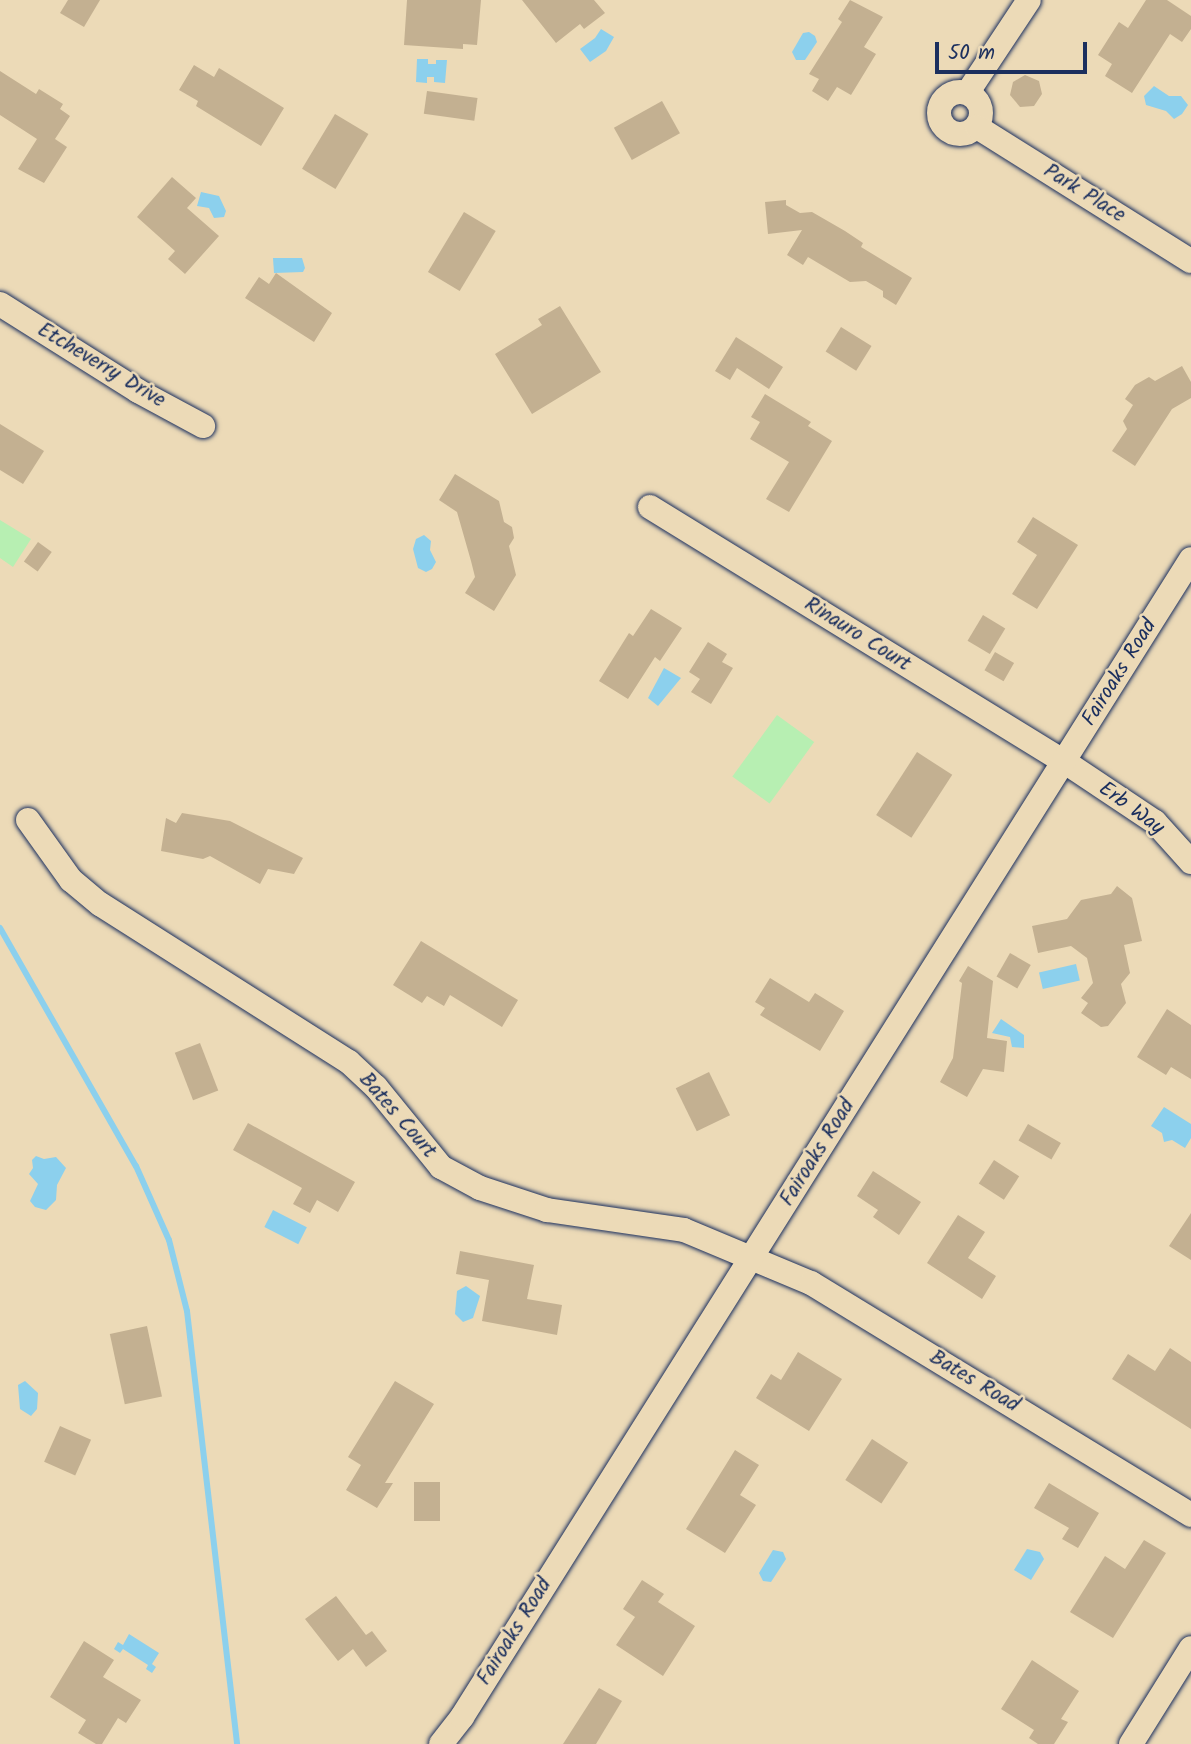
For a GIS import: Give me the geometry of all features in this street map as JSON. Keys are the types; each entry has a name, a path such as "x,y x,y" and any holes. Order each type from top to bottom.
{"street":[{"path":"968,92 1029,0"},
{"path":"968,92 979,102 981,117 977,127 963,135 948,132 938,120 939,103 950,93 968,92"},
{"name":"Park Place","path":"977,127 1191,261"},
{"name":"Etcheverry Drive","path":"0,304 138,391 203,426"},
{"name":"Rinauro Court","path":"650,507 1065,762"},
{"name":"Fairoaks Road","path":"441,1744 462,1717 1191,559"},
{"name":"Erb Way","path":"1065,762 1155,822 1191,862"},
{"name":"Bates Court","path":"28,820 71,880 100,904 349,1062 376,1087 441,1167 480,1188 547,1210 684,1230 752,1256"},
{"name":"Bates Road","path":"752,1256 811,1283 1191,1515"},
{"path":"1131,1744 1191,1648"}],"green space":[{"path":"0,520 31,539 13,567 0,558"},
{"path":"777,715 814,742 770,804 732,776"}],"water":[{"path":"601,29 614,37 606,51 590,62 580,49 595,38"},
{"path":"809,32 815,36 817,42 805,60 796,60 792,52 803,33"},
{"path":"417,59 428,59 428,64 436,64 436,60 447,60 445,83 434,82 434,77 427,77 427,83 416,82"},
{"path":"1154,86 1169,96 1181,96 1188,105 1182,114 1174,119 1166,111 1146,105 1144,96"},
{"path":"201,192 219,196 226,211 224,217 214,218 209,208 197,206"},
{"path":"273,258 302,258 305,268 303,272 274,273"},
{"path":"424,535 431,541 430,550 436,562 432,569 426,572 418,568 413,549 416,539"},
{"path":"664,668 681,678 658,706 648,698"},
{"path":"1076,964 1080,981 1043,989 1039,973"},
{"path":"1001,1019 1024,1035 1024,1048 1012,1047 1010,1037 992,1033"},
{"path":"1164,1107 1191,1124 1191,1138 1185,1148 1172,1140 1164,1142 1162,1133 1151,1126"},
{"path":"36,1156 44,1159 56,1157 66,1168 57,1185 56,1200 46,1210 35,1207 30,1201 38,1184 29,1174 33,1168 32,1160"},
{"path":"273,1210 307,1227 298,1244 264,1227"},
{"path":"466,1286 480,1296 473,1318 463,1322 455,1314 457,1291"},
{"path":"25,1381 38,1393 37,1409 31,1416 20,1409 18,1385"},
{"path":"1027,1549 1040,1552 1044,1559 1031,1580 1014,1570"},
{"path":"773,1550 783,1552 786,1559 771,1582 763,1581 759,1573"},
{"path":"129,1634 159,1653 152,1664 156,1667 152,1673 146,1669 148,1665 123,1649 120,1653 114,1649 118,1642 123,1645"}],"building":[{"path":"68,0 100,0 84,27 60,13"},
{"path":"407,0 481,0 477,45 463,44 463,49 404,45"},
{"path":"522,0 594,0 605,13 584,29 580,24 556,43"},
{"path":"850,0 883,17 864,47 876,54 851,95 837,87 828,101 812,91 819,79 809,74 842,22 838,19"},
{"path":"1146,0 1167,0 1191,16 1191,29 1182,42 1170,34 1132,93 1105,76 1112,64 1098,55 1119,22 1128,28"},
{"path":"194,65 214,77 219,68 284,108 261,146 196,106 198,101 179,90"},
{"path":"0,71 36,94 39,89 63,104 60,109 70,116 55,139 67,147 44,183 18,169 37,139 0,115"},
{"path":"1025,75 1039,81 1042,94 1034,106 1020,107 1010,95 1013,82"},
{"path":"427,91 478,98 474,121 424,114"},
{"path":"662,101 680,133 632,160 614,128"},
{"path":"335,114 368,134 335,189 302,169"},
{"path":"172,177 196,198 187,208 219,236 185,274 168,259 175,251 137,217"},
{"path":"786,200 786,205 800,213 812,212 845,231 863,243 861,247 912,278 896,305 883,297 883,291 866,281 850,282 808,257 803,265 787,255 802,230 768,234 765,202"},
{"path":"464,212 496,231 460,291 428,272"},
{"path":"276,273 332,313 314,342 245,298 259,277 269,284"},
{"path":"560,306 601,372 532,414 495,354 542,325 538,319"},
{"path":"841,327 872,346 856,371 826,352"},
{"path":"736,337 783,367 769,389 737,368 730,380 715,371"},
{"path":"1182,366 1191,382 1191,398 1172,409 1135,466 1112,451 1127,429 1123,421 1133,405 1125,399 1135,385 1149,377 1155,381"},
{"path":"765,394 811,422 808,426 832,441 789,512 766,499 789,462 750,439 760,422 751,417"},
{"path":"0,424 44,451 23,484 0,470"},
{"path":"455,474 499,501 504,522 512,527 514,538 509,546 516,575 494,611 465,593 475,577 471,561 457,512 439,500"},
{"path":"1033,517 1078,545 1037,609 1012,594 1037,555 1017,542"},
{"path":"38,542 52,552 38,571 24,561"},
{"path":"651,609 682,628 660,661 655,657 628,699 599,681 629,633 633,636"},
{"path":"983,615 1005,628 990,654 968,641"},
{"path":"708,642 727,654 722,662 733,668 711,704 691,692 700,679 689,672"},
{"path":"995,652 1014,663 1004,681 984,670"},
{"path":"917,752 952,775 911,838 876,815"},
{"path":"182,813 230,821 303,858 294,874 268,869 260,884 210,856 203,859 161,851 166,818 176,823"},
{"path":"1117,886 1132,898 1142,941 1124,945 1130,973 1121,984 1126,1003 1108,1026 1101,1027 1081,1013 1088,1003 1081,998 1093,983 1087,958 1071,946 1038,953 1032,926 1067,919 1081,900 1111,894"},
{"path":"421,941 518,1000 502,1027 450,995 444,1006 427,996 422,1003 393,985"},
{"path":"1010,953 1031,965 1017,988 996,976"},
{"path":"968,966 993,981 987,1038 1007,1041 1004,1072 983,1069 967,1097 940,1082 953,1058 962,983 959,981"},
{"path":"770,978 809,1002 815,993 844,1011 820,1051 760,1015 765,1008 755,1002"},
{"path":"1167,1009 1191,1025 1191,1079 1171,1067 1166,1075 1137,1057"},
{"path":"200,1043 218,1091 193,1100 175,1053"},
{"path":"709,1072 730,1115 697,1131 676,1088"},
{"path":"248,1123 355,1182 338,1212 317,1200 310,1213 293,1204 302,1188 233,1150"},
{"path":"1028,1124 1061,1143 1051,1159 1018,1140"},
{"path":"994,1160 1019,1176 1004,1200 979,1183"},
{"path":"873,1171 921,1202 899,1235 873,1217 878,1210 857,1196"},
{"path":"1191,1213 1191,1260 1169,1246"},
{"path":"958,1215 985,1232 968,1258 996,1276 982,1299 927,1263"},
{"path":"460,1251 534,1265 527,1299 562,1305 557,1335 482,1321 489,1280 456,1274"},
{"path":"147,1326 162,1396 125,1404 110,1334"},
{"path":"1170,1348 1191,1362 1191,1429 1112,1379 1128,1354 1155,1371"},
{"path":"798,1352 842,1379 809,1431 756,1398 771,1374 781,1380"},
{"path":"395,1381 434,1404 385,1483 393,1483 377,1508 346,1490 361,1465 348,1457"},
{"path":"60,1426 91,1440 75,1475 44,1462"},
{"path":"872,1439 908,1462 881,1504 845,1480"},
{"path":"735,1450 759,1465 740,1495 756,1505 725,1553 686,1529"},
{"path":"414,1482 440,1482 440,1521 414,1521"},
{"path":"1049,1483 1099,1513 1078,1548 1062,1539 1069,1528 1034,1508"},
{"path":"1144,1540 1166,1553 1113,1638 1070,1612 1105,1556 1125,1569"},
{"path":"642,1580 664,1594 658,1602 695,1626 663,1676 616,1645 635,1617 623,1609"},
{"path":"336,1596 366,1635 372,1631 387,1651 366,1667 353,1649 338,1661 305,1619"},
{"path":"84,1641 114,1660 103,1677 141,1700 126,1723 118,1718 102,1744 96,1744 78,1733 86,1720 50,1697"},
{"path":"1032,1660 1079,1691 1061,1719 1068,1722 1054,1744 1038,1744 1029,1738 1034,1730 1001,1709"},
{"path":"599,1688 622,1701 596,1744 563,1744"}],"waterway":[{"path":"0,928 136,1166 169,1240 187,1311 237,1744"}]}
